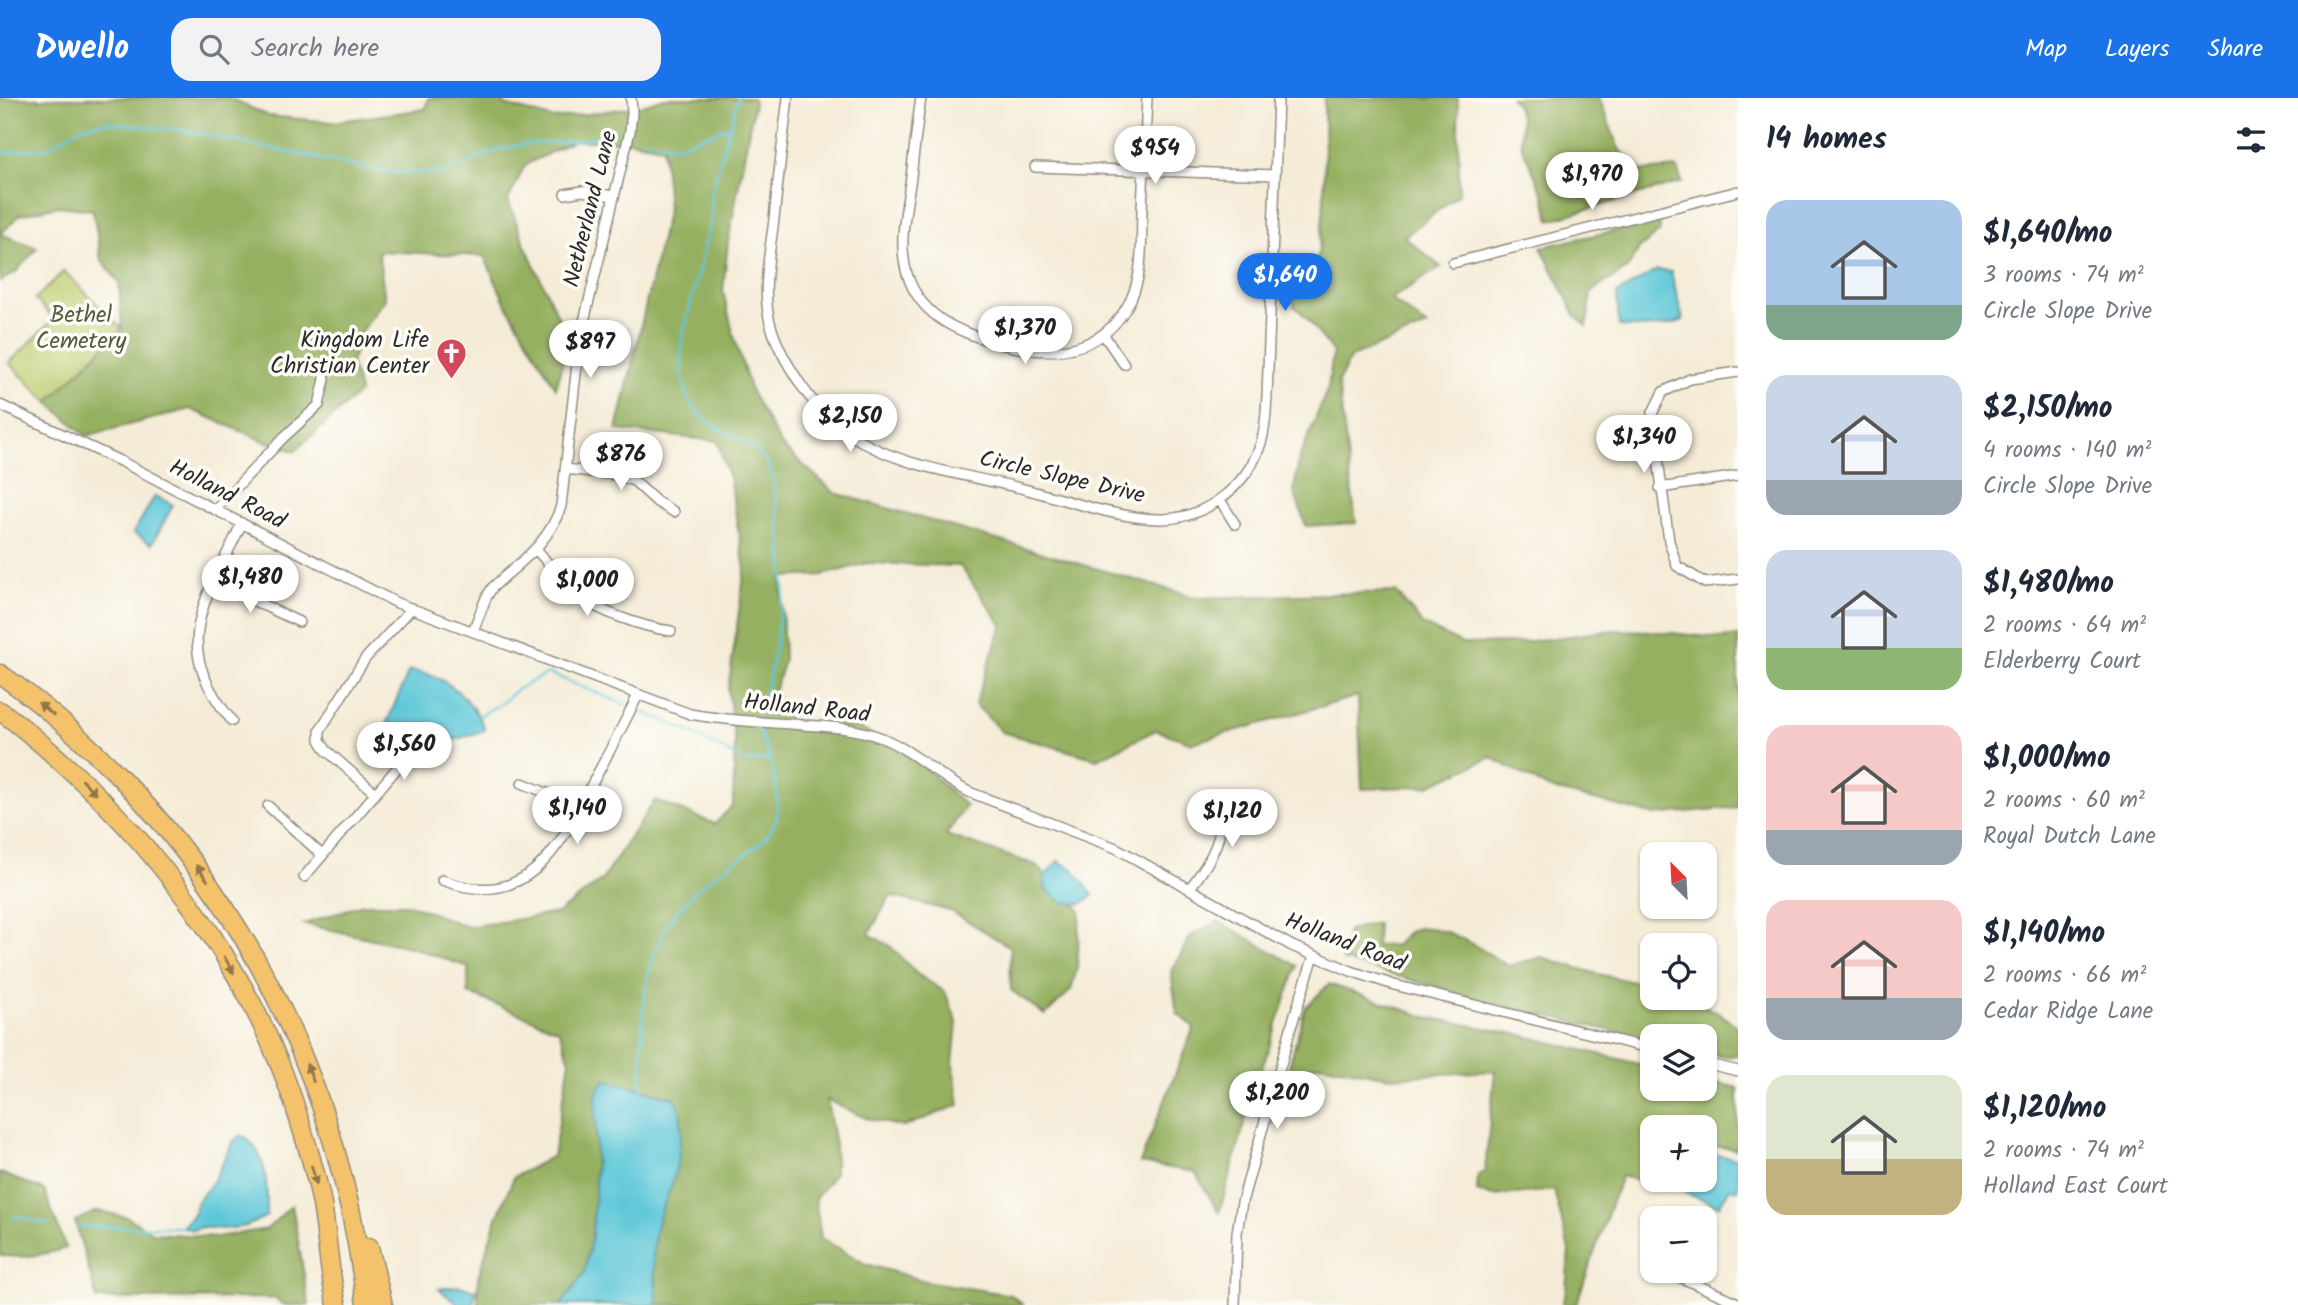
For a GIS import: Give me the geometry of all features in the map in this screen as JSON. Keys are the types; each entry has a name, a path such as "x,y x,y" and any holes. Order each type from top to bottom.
{"highway":[{"path":"0,674 40,704 101,758 190,857 231,915 276,994 343,1148 383,1305"},
{"path":"0,711 31,734 115,814 195,909 230,967 263,1027 285,1076 302,1127 323,1207 335,1302"},
{"path":"321,1102 352,1209 366,1305"}],"street":[{"name":"Netherland Lane","path":"473,631 492,588 536,549 555,523 561,506 580,338 630,131 631,98"},
{"name":"Circle Slope Drive","path":"788,98 766,304 772,330 785,358 809,397 825,415 861,443 910,462 1138,517 1175,518 1199,511 1220,500 1233,488 1250,466 1264,431 1278,98"},
{"path":"921,98 903,242 906,269 921,301 934,315 950,326 976,338 1028,351 1061,351 1080,346 1103,334 1127,305 1138,281 1140,263 1147,98"},
{"path":"1035,167 1275,175"},
{"path":"565,194 582,191 613,196"},
{"path":"1453,263 1738,191"},
{"path":"1103,334 1124,364"},
{"path":"215,510 318,405 325,379 323,366"},
{"path":"1738,372 1690,379 1663,392 1652,414 1669,541 1677,566 1705,583 1738,579"},
{"name":"Holland Road","path":"0,405 122,463 338,574 412,608 682,711 713,719 839,727 881,737 900,747 947,781 969,792 1116,848 1267,933 1314,956 1394,985 1640,1046"},
{"path":"566,469 617,475 634,481 657,502 674,512"},
{"path":"1661,488 1738,476"},
{"path":"1220,500 1235,524"},
{"path":"232,721 208,686 197,654 196,636 199,619 242,523"},
{"path":"536,549 587,602 655,628 671,631"},
{"path":"215,582 299,622"},
{"path":"376,793 326,750 320,740 320,730 365,659 412,608"},
{"path":"442,880 459,886 484,888 505,885 540,867 554,852 581,807 638,695"},
{"path":"304,877 410,753"},
{"path":"522,783 581,807"},
{"path":"1189,888 1212,859 1219,840 1223,820 1221,795"},
{"path":"268,806 322,855"},
{"path":"1235,1305 1237,1233 1242,1202 1314,956"},
{"path":"1717,1066 1738,1071"},
{"path":"1693,1283 1738,1303"}],"green space":[{"path":"0,98 229,98 269,116 332,122 425,109 428,98 500,98 505,105 555,119 640,106 664,98 753,98 728,242 723,291 751,392 782,446 835,493 1198,598 1396,592 1422,624 1462,644 1517,643 1614,630 1721,638 1738,636 1738,807 1654,815 1550,789 1491,757 1429,786 1362,789 1358,696 1192,743 1156,730 1097,759 1002,732 975,704 1002,625 960,566 867,563 823,575 781,577 784,660 774,692 790,722 858,727 921,764 966,806 946,835 1036,865 1080,910 1077,968 1071,990 1045,1015 1011,990 1010,947 951,911 890,896 869,934 890,946 917,974 945,992 957,1022 953,1064 959,1105 903,1127 866,1118 827,1100 835,1145 835,1173 815,1199 821,1238 866,1264 925,1281 1011,1295 1023,1305 478,1305 478,1277 495,1223 514,1177 553,1156 570,1061 559,1030 468,993 468,967 414,948 304,924 363,904 409,904 468,927 558,913 602,880 655,800 715,824 733,805 735,741 728,690 745,569 730,481 717,441 617,430 668,208 663,147 630,141 573,141 525,165 508,200 525,245 568,338 556,388 505,302 484,256 378,251 385,299 361,332 351,363 360,392 295,451 264,441 190,409 86,436 48,402 122,329 119,282 101,260 93,210 58,206 19,215 1,234 37,248 16,272 0,281"},
{"path":"1324,98 1458,98 1459,194 1404,237 1441,267 1391,299 1427,326 1351,357 1338,382 1356,523 1306,526 1294,491 1299,459 1328,388 1333,352 1294,306 1293,292 1310,286 1320,242 1324,193"},
{"path":"1511,98 1599,98 1619,149 1642,171 1677,168 1682,182 1550,220 1544,196 1521,144 1521,121 1517,105"},
{"path":"1660,221 1660,231 1639,249 1627,269 1591,292 1587,326 1576,317 1541,247"},
{"name":"Bethel Cemetery","path":"64,271 122,329 48,402 9,363 54,319 35,299"},
{"path":"1218,921 1297,966 1252,1097 1219,1213 1195,1172 1140,1163 1194,1027 1177,1013 1171,972 1191,936"},
{"path":"1377,923 1376,946 1396,945 1412,930 1435,929 1462,939 1508,966 1541,957 1640,983 1640,1010 1713,1010 1738,1027 1738,1055 1717,1055 1717,1024 1640,1024 1640,1037 1484,1001 1342,960 1348,930"},
{"path":"1329,984 1426,1017 1521,1035 1640,1064 1640,1101 1717,1101 1717,1083 1738,1088 1738,1149 1717,1146 1717,1115 1640,1115 1640,1181 1621,1176 1576,1305 1562,1305 1569,1250 1554,1190 1493,1196 1477,1191 1478,1175 1485,1171 1495,1071 1390,1077 1318,1064 1286,1078 1305,1008"},
{"path":"0,1173 44,1190 66,1248 25,1257 0,1255"},
{"path":"292,1205 309,1305 283,1305 275,1298 97,1299 75,1221 97,1211 127,1217 153,1233 217,1237 267,1229"}],"water":[{"path":"1657,270 1671,272 1683,320 1660,326 1619,326 1617,294"},
{"path":"155,496 173,505 152,544 133,533"},
{"path":"409,671 434,677 456,690 473,708 485,730 451,741 403,734 390,729 387,722"},
{"path":"1058,861 1073,869 1093,895 1081,904 1062,902 1046,890 1044,877"},
{"path":"605,1080 675,1098 679,1105 681,1137 678,1159 654,1240 657,1305 561,1305 584,1273 592,1235 596,1094"},
{"path":"239,1136 246,1137 254,1145 263,1164 267,1216 247,1226 223,1229 202,1227 193,1230 182,1227 195,1212 196,1203 213,1182 232,1143"},
{"path":"1717,1155 1738,1159 1738,1190 1730,1188 1719,1206 1685,1193 1717,1192"},
{"path":"459,1286 476,1290 473,1305 459,1305 439,1289"}],"waterway":[{"path":"738,98 712,190 711,221 682,338 681,368 688,400 716,427 753,447 767,462 773,478 782,543 784,589 761,715"},
{"path":"0,155 18,150 45,149 81,127 103,122 180,130 384,172 441,173 497,150 609,135"},
{"path":"642,140 676,146 729,127"},
{"path":"479,716 502,703 516,690 548,673 626,705"},
{"path":"638,710 688,731 747,762 770,759"},
{"path":"642,1089 645,997 649,970 658,944 671,919 690,896 758,845 775,822 778,806 776,790 760,729"},
{"path":"14,1216 48,1224"},
{"path":"78,1227 182,1227"}],"place":[{"name":"Kingdom Life Christian Center","path":"452,381"}]}
